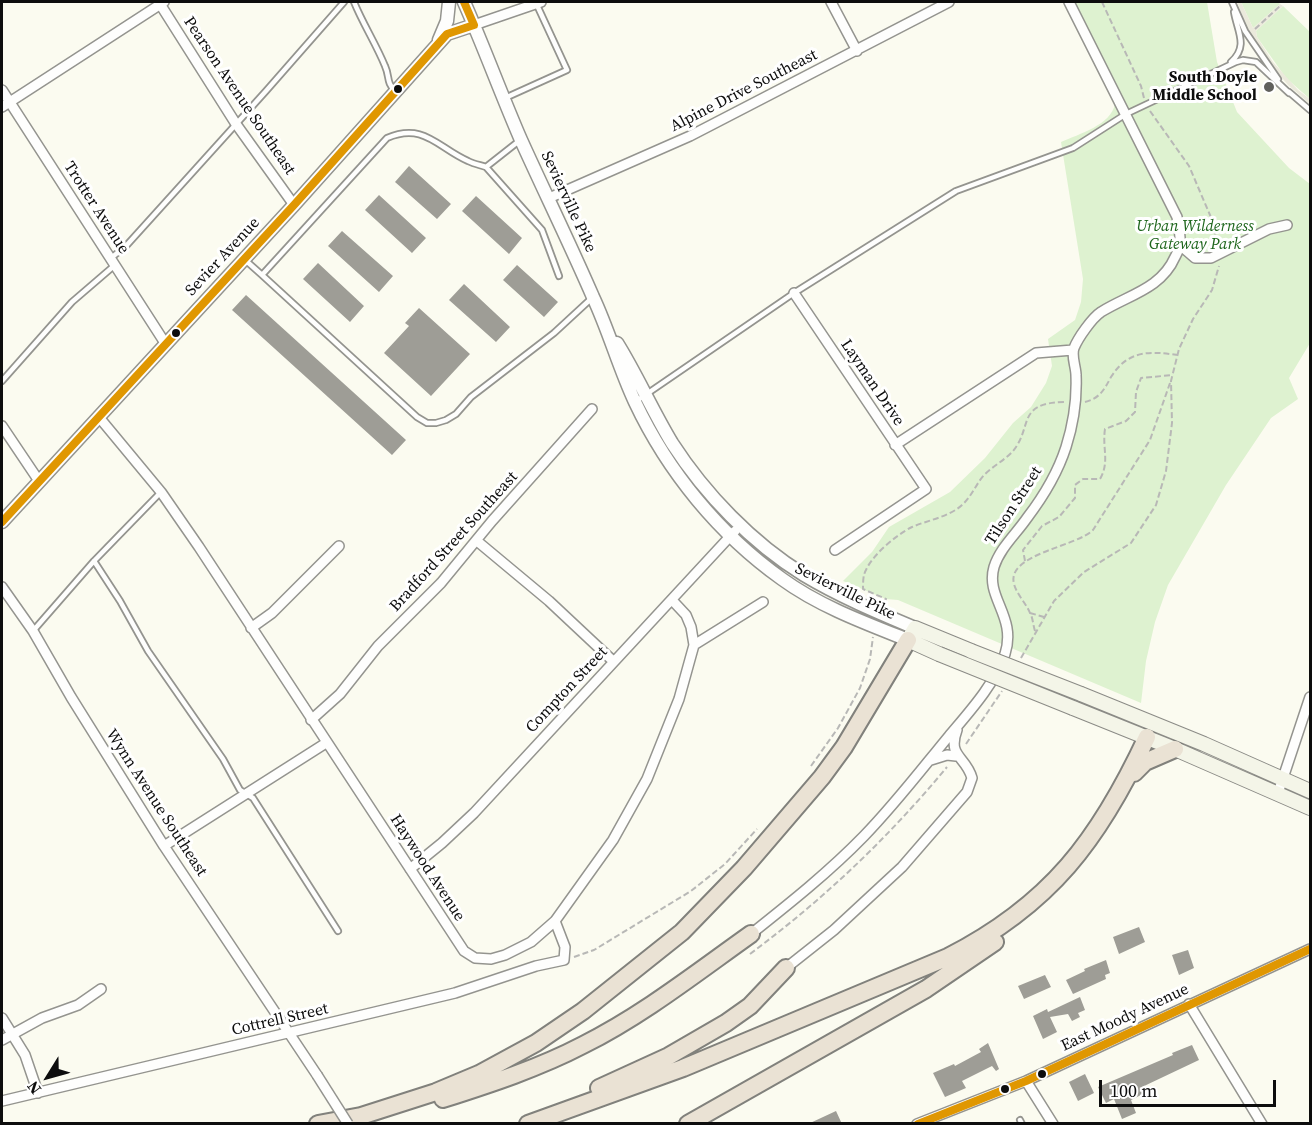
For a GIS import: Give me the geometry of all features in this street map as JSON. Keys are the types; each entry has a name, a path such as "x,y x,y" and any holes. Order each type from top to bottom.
{"highway":[{"path":"355,1120 457,1083 536,1043 592,1005 682,932 744,868 822,777 844,747 912,634"},
{"path":"687,1124 951,973 1006,932 1082,850 1109,811 1150,731"},
{"path":"1120,790 1138,767 1175,748"},
{"path":"528,1124 684,1068 948,957 982,939 1029,906"},
{"path":"318,1124 355,1120 429,1103 473,1090 551,1060 621,1024 751,934"},
{"path":"519,1124 649,1066 695,1041 750,1006 786,968"}],"main road":[{"name":"Sevierville Pike","path":"912,634 971,651 1081,694 1150,731 1175,748 1311,808"},
{"name":"Sevierville Pike","path":"912,634 939,654 1072,708 1150,731 1283,778 1311,791"}],"street":[{"path":"436,46 447,21 449,2"},
{"name":"Sevierville Pike","path":"464,2 521,139 605,324 635,402 679,476 730,536 782,579 816,599 876,627 912,634"},
{"path":"474,25 538,2"},
{"path":"831,2 857,51"},
{"name":"Alpine Drive Southeast","path":"549,198 690,136 949,2"},
{"path":"895,445 1036,353 1073,350 1091,321 1100,313 1144,290 1170,269 1180,245 1177,217 1069,2"},
{"name":"Pearson Avenue Southeast","path":"162,3 236,124 294,205"},
{"path":"6,105 162,3"},
{"name":"Sevier Avenue","path":"2,522 294,205 447,34 474,25"},
{"name":"Trotter Avenue","path":"2,90 6,105 113,261 165,343"},
{"path":"1180,245 1195,258 1210,258 1269,229 1287,225"},
{"name":"Layman Drive","path":"794,293 926,489 835,550"},
{"name":"Sevierville Pike","path":"605,324 672,442 710,494 765,546 802,574 881,614 912,634"},
{"name":"Tilson Street","path":"751,934 819,878 862,838 958,728 991,683 1008,642 1006,618 993,588 994,565 1051,482 1066,447 1076,377 1073,350"},
{"name":"Bradford Street Southeast","path":"311,720 340,694 378,646 441,583 492,521 592,408"},
{"name":"Haywood Avenue","path":"98,416 161,492 464,951 475,958 491,959 520,949 555,921 613,840 647,779 679,699 694,645"},
{"path":"2,426 39,481"},
{"name":"Compton Street","path":"410,869 474,813 741,525"},
{"path":"477,541 549,601 613,661"},
{"path":"251,628 272,613 339,546"},
{"name":"Wynn Avenue Southeast","path":"2,587 33,631 164,846 317,1075 355,1120"},
{"path":"672,600 686,615 694,645 763,602"},
{"path":"1278,793 1311,697"},
{"path":"956,756 954,743 958,728"},
{"path":"164,846 326,743"},
{"path":"786,968 834,930 884,885 909,860 967,792 972,782 971,774 956,756 947,755 931,760"},
{"path":"555,921 565,947 564,960"},
{"name":"East Moody Avenue","path":"917,1124 1026,1082 1311,949"},
{"name":"Cottrell Street","path":"2,1101 455,993 536,966 564,960"},
{"path":"2,1040 42,1018 78,1005 101,989"},
{"path":"1189,1004 1262,1124"},
{"path":"2,1018 25,1054 38,1093"},
{"path":"1026,1082 1053,1124"}],"lane":[{"path":"2,381 72,302 113,261 344,2"},
{"path":"354,2 385,66 389,84 395,91"},
{"path":"504,98 567,70 538,2"},
{"path":"1227,66 1239,54 1242,42 1233,3"},
{"path":"1233,3 1245,31 1259,54 1290,93"},
{"path":"635,402 794,293 956,191 1073,148 1126,114 1227,66 1243,60 1256,62 1311,110"},
{"path":"262,275 387,138 406,132 428,137 468,161 486,167 542,230 559,276"},
{"path":"486,167 521,139"},
{"path":"244,258 417,417 427,423 446,420 456,414 471,397 554,333 593,297"},
{"path":"33,631 94,561 161,492"},
{"path":"94,561 148,651 223,759 240,790 253,798 338,932"}],"path":[{"path":"881,614 886,599 862,589 864,574 876,556 892,540 911,527 959,508 984,476 1013,451 1033,411 1043,405 1095,399 1103,392 1122,363 1134,355 1148,352 1178,355 1193,319 1212,290 1222,255 1210,215 1189,166 1146,105 1141,86 1102,2"},
{"path":"1252,31 1281,5"},
{"path":"1025,561 1023,550 1042,526 1059,517 1075,498 1075,485 1083,479 1100,479 1107,468 1103,442 1104,429 1126,421 1135,412 1136,392 1141,378 1173,375"},
{"path":"1035,632 1030,613 1014,584 1013,575 1025,561 1085,537 1093,530 1150,440 1171,381"},
{"path":"1030,613 1044,617"},
{"path":"808,770 837,728 860,688 870,659 870,645 876,627"},
{"path":"564,960 594,950 691,891 725,864 761,825"}],"green space":[{"name":"Urban Wilderness Gateway Park","path":"1064,2 1207,2 1217,62 1237,112 1289,168 1310,184 1310,343 1289,378 1298,399 1271,418 1226,485 1168,585 1155,622 1146,661 1141,703 898,600 886,599 843,581 872,552 889,527 950,492 985,458 1013,423 1031,407 1046,383 1052,366 1048,339 1075,320 1081,302 1083,279 1061,142 1101,123 1107,118 1115,104"},
{"path":"1241,2 1278,2 1280,4 1253,28"},
{"path":"1283,6 1310,32 1310,99 1286,78 1257,37 1256,31"}],"shaded area":[{"path":"1237,2 1241,2 1253,28 1280,4 1283,6 1256,31 1257,37 1273,62 1298,90 1310,99 1310,104 1288,85 1265,57 1247,28"}],"building":[{"path":"409,166 451,204 437,219 395,182"},
{"path":"379,195 426,238 412,253 365,210"},
{"path":"476,196 522,238 509,254 462,211"},
{"path":"342,231 393,276 379,292 328,246"},
{"path":"318,263 364,306 350,322 303,279"},
{"path":"517,265 558,302 544,317 503,280"},
{"path":"464,284 510,327 496,342 449,300"},
{"path":"246,295 406,440 392,455 232,310"},
{"path":"419,308 470,354 431,396 384,353 409,326 405,323"},
{"path":"1139,927 1145,942 1119,954 1113,937"},
{"path":"1188,950 1194,968 1179,975 1172,955"},
{"path":"1106,960 1110,973 1105,975 1106,979 1073,994 1066,980"},
{"path":"1045,975 1051,987 1024,999 1018,986"},
{"path":"1080,997 1085,1010 1078,1013 1080,1017 1072,1021 1068,1014 1050,1017 1057,1032 1043,1039 1033,1016 1047,1009 1048,1012"},
{"path":"988,1043 999,1069 996,1071 992,1066 962,1081 966,1088 945,1097 933,1073 954,1064 955,1066 981,1052 979,1049"},
{"path":"1192,1045 1199,1060 1142,1087 1145,1093 1131,1100 1136,1113 1122,1119 1114,1099 1106,1103 1098,1087"},
{"path":"1085,1074 1094,1093 1078,1101 1069,1082"},
{"path":"836,1111 842,1124 808,1124"}],"transit line":[{"path":"2,522 294,205 447,34 474,25 464,2"},
{"path":"918,1124 1026,1081 1310,949"}],"place":[{"name":"South Doyle Middle School","path":"1269,87"}]}
